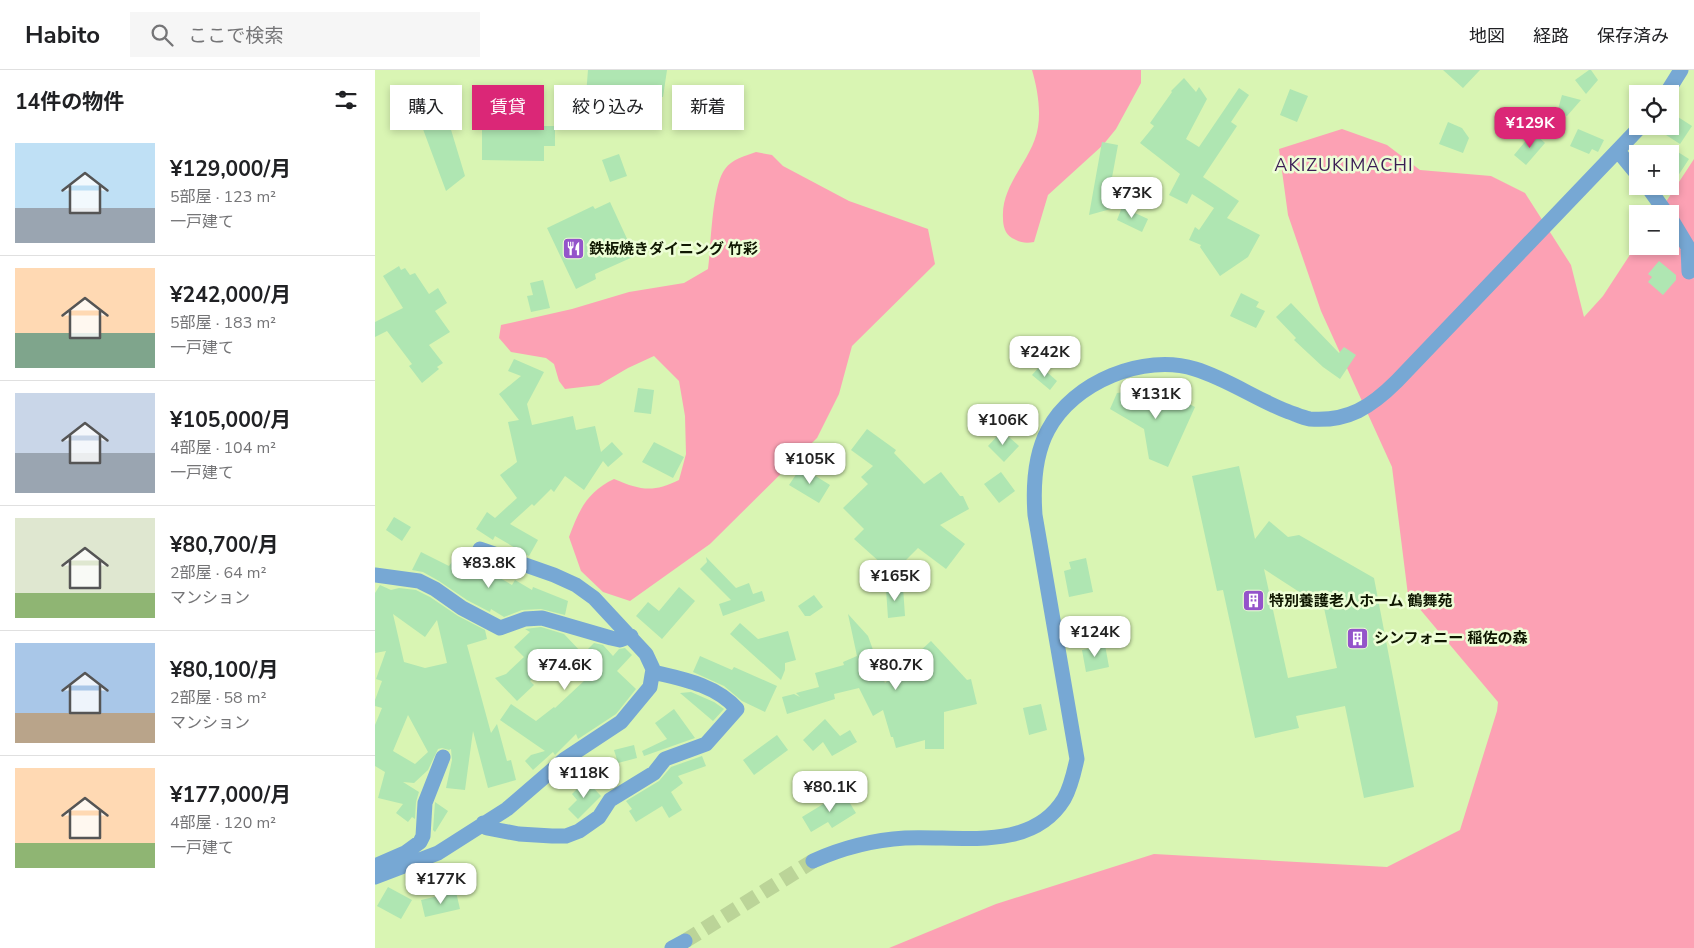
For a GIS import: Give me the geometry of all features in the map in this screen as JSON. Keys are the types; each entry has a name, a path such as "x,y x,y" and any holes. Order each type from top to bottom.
{"street":[{"path":"1672,85 1681,70"},
{"path":"813,861 845,848 868,842 905,838 1002,837 1040,824 1064,799 1073,777 1077,759 1033,494 1037,461 1047,430 1068,405 1090,386 1129,369 1178,364 1209,373 1273,406 1308,419 1337,418 1361,410 1379,399 1391,387 1633,135"},
{"path":"1618,151 1629,164"},
{"path":"1679,232 1688,247 1689,272"},
{"path":"375,877 439,853 507,809 565,759 621,722 650,687 653,672 647,654 594,598 576,585 554,575 480,549"},
{"path":"375,575 419,581 435,589 461,608 500,628 525,619 542,618 620,640 631,636"},
{"path":"483,824 487,828 519,834 566,836 579,831 599,817 610,800 654,773 665,759 706,744 737,709 730,700 718,693 688,680 653,672"},
{"path":"375,866 405,853 420,842 423,836 425,804 443,757"}],"shaded area":[{"path":"1032,70 1141,70 1141,83 1116,129 1103,145 1048,195 1034,242 1028,243 1020,242 1008,234 1003,224 1003,218 1007,194 1030,150 1038,127 1038,98"},
{"path":"1342,129 1387,145 1420,170 1491,176 1525,193 1571,265 1584,317 1603,296 1630,255 1679,255 1679,205 1664,205 1670,195 1679,195 1679,182 1694,159 1694,948 889,948 996,904 1154,854 1387,867 1460,830 1497,711 1498,702 1408,595 1392,467 1321,311 1288,215 1279,149"},
{"path":"756,152 772,155 783,166 849,201 928,229 935,264 852,346 839,394 817,438 710,544 630,601 603,592 581,571 569,537 576,518 585,503 597,490 614,479 639,488 662,487 679,480 686,454 685,416 679,381 654,356 628,368 599,385 565,389 559,381 554,364 546,358 511,352 499,338 501,325 572,309 629,292 684,283 708,269 715,202 721,177 731,163"}],"building":[{"path":"588,70 667,70 663,97 662,85 587,85"},
{"path":"1443,70 1480,70 1463,88"},
{"path":"1589,70 1598,80 1586,94 1575,80"},
{"path":"1184,78 1196,92 1199,87 1207,99 1186,139 1199,147 1239,88 1249,95 1231,122 1237,126 1203,177 1239,201 1227,218 1260,235 1248,257 1220,276 1200,247 1201,245 1189,240 1195,227 1199,230 1214,208 1192,194 1187,204 1169,195 1180,174 1140,143 1154,126 1150,123 1171,91"},
{"path":"1290,89 1308,96 1297,122 1280,115"},
{"path":"1562,95 1581,100 1567,116 1557,113"},
{"path":"1679,118 1692,126 1680,144 1666,135 1679,135"},
{"path":"1448,122 1462,128 1469,138 1463,153 1439,144"},
{"path":"544,126 554,126 555,146 544,146 544,161 482,160 482,130 544,130"},
{"path":"1578,129 1604,140 1598,152 1592,149 1589,154 1570,146"},
{"path":"423,130 451,130 465,176 446,191"},
{"path":"1533,132 1545,143 1526,165 1514,155"},
{"path":"1102,142 1118,145 1111,183 1118,207 1089,215"},
{"path":"1679,153 1689,159 1679,174"},
{"path":"619,154 627,176 610,182 602,160"},
{"name":"鉄板焼きダイニング 竹彩","path":"610,202 635,256 595,274 596,279 576,289 547,228 593,206 595,209"},
{"path":"1122,207 1148,219 1142,232 1117,220"},
{"path":"1659,261 1676,275 1676,280 1663,295 1648,282 1652,277 1648,274"},
{"path":"399,266 401,270 405,268 410,275 415,273 429,294 438,288 447,303 435,311 450,332 429,345 443,363 437,367 439,369 422,383 409,366 412,364 387,331 375,337 375,322 403,308 383,276"},
{"path":"543,280 550,308 531,312 527,296 533,295 530,283"},
{"path":"1241,293 1259,302 1256,307 1265,311 1256,328 1230,316"},
{"path":"1291,303 1339,353 1344,347 1356,355 1340,379 1323,367 1294,340 1296,338 1276,317"},
{"path":"514,359 544,372 527,404 532,425 573,416 576,430 595,426 601,452 612,442 623,454 608,467 603,461 584,490 565,476 554,492 551,489 534,506 532,504 510,524 538,540 529,556 495,536 493,540 476,529 487,512 495,518 517,498 500,475 517,462 508,422 519,420 499,394 521,376 508,371"},
{"path":"1040,366 1057,381 1050,390 1032,375"},
{"path":"638,388 654,390 651,414 634,412"},
{"path":"1158,388 1195,407 1168,467 1149,459 1144,429 1110,409 1117,393"},
{"path":"867,429 896,450 894,453 924,484 941,472 960,496 963,496 969,509 940,525 965,544 946,569 918,548 895,571 886,561 882,564 854,539 864,529 843,508 868,484 861,477 873,466 851,450"},
{"path":"1002,431 1019,446 1004,462 988,446"},
{"path":"654,442 684,457 673,478 642,462"},
{"path":"1239,466 1255,539 1269,521 1288,537 1299,535 1374,578 1414,787 1364,798 1345,706 1296,716 1299,728 1255,738 1223,590 1217,591 1192,476","holes":["1264,569 1324,608 1337,668 1288,678"]},
{"path":"801,467 830,485 819,503 789,485"},
{"path":"1001,472 1015,491 999,503 984,484"},
{"path":"394,517 411,527 402,541 386,530"},
{"path":"421,552 449,566 454,559 481,578 486,570 512,585 515,580 532,590 533,587 568,601 565,615 541,609 522,610 504,617 491,609 490,612 423,572 412,570"},
{"path":"706,557 736,588 749,583 753,594 762,591 765,601 723,616 719,604 731,600 700,569 707,562"},
{"path":"1086,558 1093,592 1069,597 1064,571 1071,569 1069,562"},
{"path":"380,585 391,590 399,588 416,590 485,630 487,639 467,645 491,733 497,724 507,761 511,760 516,780 488,788 473,731 465,790 446,788 452,760 451,749 442,748 438,749 428,770 414,783 403,782 419,792 416,802 415,819 412,817 408,822 396,813 403,804 378,798 385,772 375,766 375,725 382,708 375,706 375,700 382,681 376,679 386,651 375,653 375,593","holes":["393,614 425,637 437,620 447,663 425,668 404,662","408,715 428,752 415,764 393,751"]},
{"path":"679,587 695,601 662,639 636,616 648,602 659,611"},
{"path":"903,587 905,616 888,618 886,589"},
{"path":"814,595 823,607 810,616 805,616 798,606"},
{"path":"848,614 868,636 885,683 931,641 967,680 971,679 977,704 944,712 944,749 925,749 925,740 896,748 883,710 873,716 859,688 834,694 835,699 787,714 782,697 794,694 800,697 796,693 819,687 815,673 844,665 843,662 857,656"},
{"path":"740,623 758,639 788,631 796,660 785,663 785,670 781,680 730,634"},
{"path":"541,627 564,634 583,654 594,643 603,645 613,656 619,649 625,648 632,655 617,671 636,689 616,714 578,739 576,734 555,755 553,752 533,770 525,761 531,755 545,751 500,720 511,704 536,721 555,708 585,680 558,655 530,681 534,685 517,701 495,678 506,674 524,657 514,647 530,632 525,629"},
{"path":"1105,645 1109,667 1086,672 1082,650"},
{"path":"700,656 732,670 734,667 777,686 765,712 742,701 724,686 693,672"},
{"path":"691,692 714,702 724,709 713,721 680,693"},
{"path":"1041,704 1047,730 1029,735 1023,708"},
{"path":"674,709 695,738 644,756 642,751 667,739 655,723"},
{"path":"825,719 840,736 850,730 857,742 832,756 823,742 813,751 803,740"},
{"path":"777,735 788,750 754,775 743,760"},
{"path":"634,745 637,758 618,763 614,750"},
{"path":"702,756 706,766 678,776 683,783 671,792 682,810 669,818 662,806 636,822 629,811 632,809 626,801 659,781 671,767"},
{"path":"606,763 609,777 590,782 586,768"},
{"path":"586,780 601,796 578,819 568,809 577,800 572,794"},
{"path":"843,792 856,813 832,828 828,822 811,832 802,817"},
{"path":"435,802 448,811 435,832 433,830"},
{"path":"388,887 412,900 401,919 377,906"},
{"path":"456,892 460,909 425,917 421,900"}],"tunnel":[{"path":"685,941 813,861"}],"place":[{"name":"鉄板焼きダイニング 竹彩","path":"573,249"},
{"name":"特別養護老人ホーム 鶴舞苑","path":"1253,601"},
{"name":"シンフォニー 稲佐の森","path":"1358,638"}],"district":[{"name":"AKIZUKIMACHI","path":"1344,165"}]}
